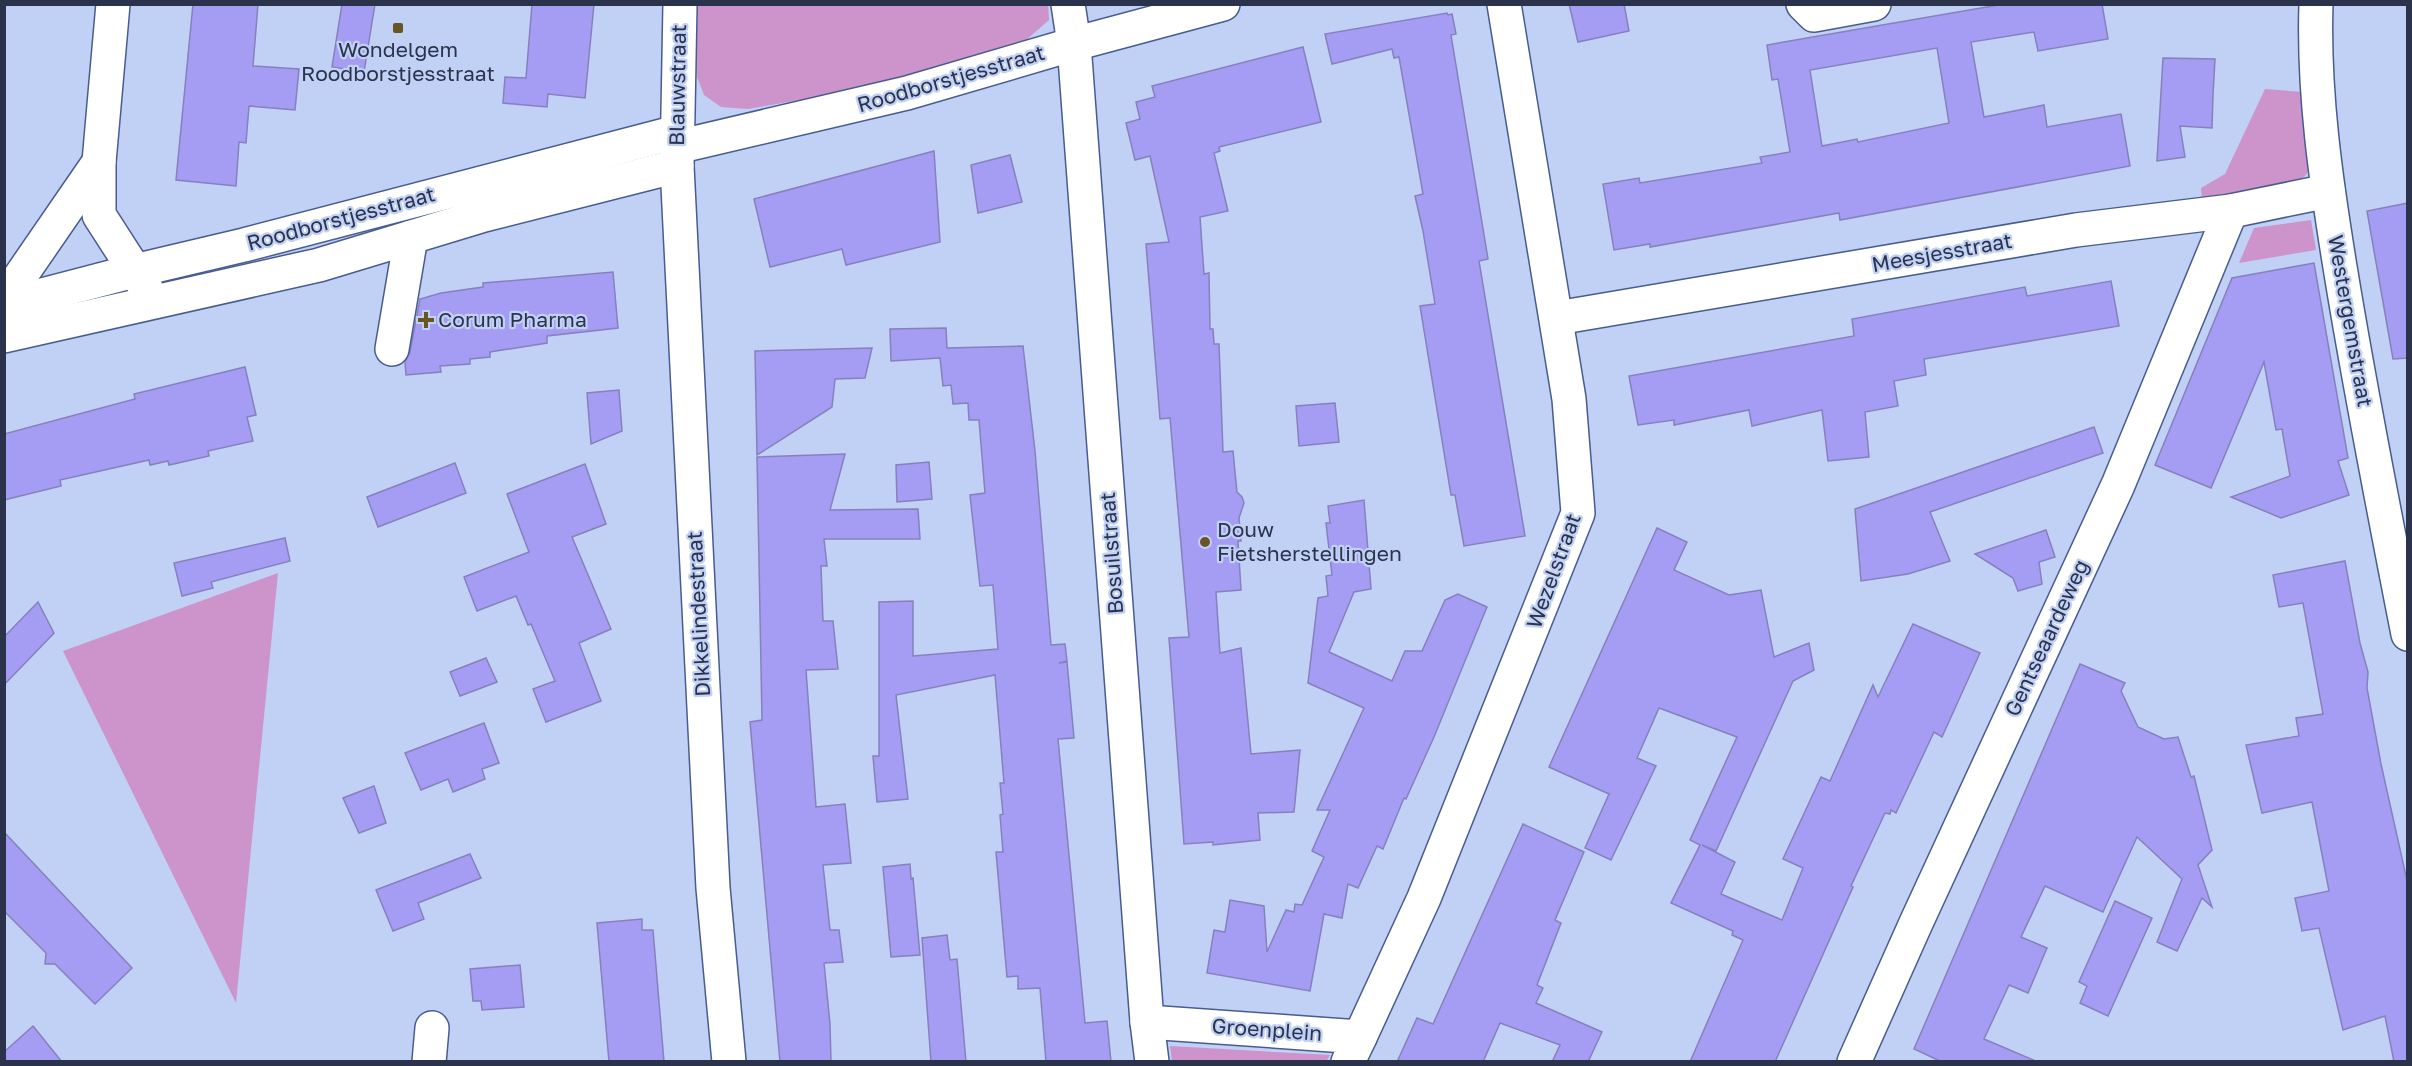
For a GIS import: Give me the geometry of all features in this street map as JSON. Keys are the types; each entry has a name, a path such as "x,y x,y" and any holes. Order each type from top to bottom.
{"street":[{"path":"113,4 99,162 99,215 156,302"},
{"name":"Blauwstraat","path":"677,148 680,4"},
{"name":"Bosuilstraat","path":"1068,4 1074,44 1147,1022 1152,1062"},
{"name":"Roodborstjesstraat","path":"4,303 244,245 677,148 907,93 1074,44 1223,4"},
{"name":"Wezelstraat","path":"1354,1049 1424,898 1578,513 1569,399 1504,4"},
{"path":"1803,4 1814,15 1874,4"},
{"name":"Westergemstraat","path":"2316,4 2314,51 2328,191 2350,330 2408,634"},
{"name":"Roodborstjesstraat","path":"4,336 319,265 484,215 677,148"},
{"name":"Dikkelindestraat","path":"677,148 713,880 729,1062"},
{"path":"4,303 99,162"},
{"name":"Meesjesstraat","path":"1557,318 2076,230 2231,211 2328,191"},
{"name":"Gentseaardeweg","path":"1854,1062 2118,485 2231,211"},
{"path":"392,349 411,237"},
{"name":"Groenplein","path":"1147,1022 1354,1049"},
{"path":"429,1062 432,1028"}],"shaded area":[{"path":"1048,4 1049,20 1025,41 999,53 812,98 748,109 721,107 704,95 697,77 691,5"},
{"path":"2265,89 2303,92 2310,168 2306,175 2299,181 2202,198 2201,188 2225,174"},
{"path":"2311,220 2316,250 2239,263 2254,228"},
{"path":"278,573 236,1003 63,651"},
{"path":"1170,1046 1330,1055 1326,1062 1172,1061"}],"building":[{"path":"193,4 258,4 253,66 299,69 295,110 249,106 246,143 239,142 236,186 176,180"},
{"path":"342,4 375,4 364,72 332,67"},
{"path":"532,4 594,4 585,98 548,94 547,107 503,103 505,77 526,78"},
{"path":"1569,4 1624,4 1629,31 1578,42"},
{"path":"2004,4 2102,4 2108,39 2038,51 2034,32 1971,42 1984,117 2044,105 2047,127 2121,114 2130,166 1840,220 1839,213 1650,247 1650,244 1614,250 1603,184 1639,178 1640,183 1762,163 1760,157 1790,152 1778,79 1772,80 1767,45","holes":["1937,48 1949,123 1858,142 1857,139 1822,146 1810,70"]},
{"path":"1452,14 1456,34 1451,35 1488,259 1479,261 1525,536 1464,546 1455,495 1451,495 1420,306 1435,304 1415,196 1423,194 1399,57 1394,58 1392,49 1332,64 1325,34"},
{"path":"1303,47 1321,122 1219,147 1220,151 1214,153 1228,211 1200,217 1204,274 1209,273 1210,329 1213,329 1214,344 1219,344 1223,452 1233,451 1237,492 1244,503 1239,518 1241,541 1238,541 1241,590 1216,592 1220,653 1241,648 1251,754 1300,750 1294,812 1258,813 1260,840 1213,845 1213,842 1184,844 1169,638 1189,637 1170,418 1160,419 1146,244 1169,242 1150,156 1135,160 1126,123 1140,119 1136,102 1155,97 1152,86"},
{"path":"2163,58 2215,59 2212,128 2180,126 2185,157 2157,161"},
{"path":"934,151 940,242 846,265 842,249 770,267 754,199"},
{"path":"1010,155 1022,202 978,213 971,165"},
{"path":"2408,203 2408,358 2393,359 2367,211"},
{"path":"2314,263 2348,458 2338,461 2349,495 2281,518 2231,497 2290,476 2282,429 2276,430 2264,362 2211,488 2155,465 2232,278"},
{"path":"613,272 618,328 547,336 547,343 490,352 490,357 470,359 470,364 440,366 441,372 406,375 405,362 410,352 420,299 441,293 483,287 483,283"},
{"path":"2111,281 2119,326 1924,359 1926,375 1894,381 1898,406 1865,412 1869,457 1828,461 1822,410 1752,426 1749,410 1674,425 1674,420 1638,425 1629,376 1854,336 1852,319 2025,287 2027,296"},
{"path":"946,328 947,348 1023,346 1035,451 1051,645 1065,644 1067,661 1059,663 1067,662 1074,738 1058,739 1085,1023 1107,1021 1111,1062 1046,1062 1040,988 1018,989 1018,976 1007,977 996,852 1003,852 1000,783 1004,783 995,675 896,695 908,799 877,802 873,756 879,756 879,602 913,601 913,656 998,649 993,585 980,586 970,495 985,493 979,420 969,420 968,403 953,404 951,385 943,386 940,358 891,361 890,329"},
{"path":"872,348 865,378 835,379 832,407 757,455 755,351"},
{"path":"245,367 256,415 247,417 253,441 208,451 209,456 169,465 168,461 150,465 149,460 60,480 61,486 4,500 4,434 135,399 134,394"},
{"path":"619,390 622,431 591,444 587,393"},
{"path":"1335,403 1339,442 1299,446 1296,406"},
{"path":"2094,427 2103,453 1930,512 1950,561 1908,574 1861,581 1855,509"},
{"path":"845,454 830,510 918,509 920,539 824,539 827,566 821,566 823,621 833,621 838,669 806,670 816,807 845,804 851,863 823,865 830,930 839,930 843,962 824,963 831,1062 780,1062 750,722 762,720 757,457"},
{"path":"929,462 932,499 897,502 896,465"},
{"path":"455,463 466,493 378,527 367,497"},
{"path":"585,464 606,524 572,537 611,629 579,643 601,701 546,722 533,689 555,681 531,624 528,625 516,596 477,611 464,577 529,552 507,494"},
{"path":"1364,500 1371,589 1354,592 1329,652 1392,681 1405,651 1422,651 1445,600 1458,594 1487,607 1434,737 1406,799 1404,798 1383,849 1377,846 1358,888 1348,884 1342,918 1324,914 1310,991 1207,973 1214,930 1225,932 1230,900 1264,906 1267,952 1286,910 1294,912 1295,904 1302,905 1324,857 1312,851 1330,810 1317,810 1364,708 1308,683 1318,598 1328,596 1326,576 1332,575 1326,523 1330,523 1328,506"},
{"path":"1657,528 1687,542 1674,570 1729,595 1761,590 1774,657 1809,643 1814,670 1793,681 1716,851 1702,845 1735,862 1721,894 1782,920 1803,868 1783,859 1821,777 1830,781 1873,685 1878,697 1913,624 1980,653 1942,737 1934,732 1896,813 1891,810 1890,814 1885,813 1775,1062 1690,1062 1743,940 1732,935 1733,931 1671,903 1700,845 1690,840 1737,737 1659,708 1637,758 1656,766 1611,860 1585,848 1609,794 1549,767"},
{"path":"2046,530 2055,557 2039,562 2042,584 2018,591 2013,578 1975,554"},
{"path":"285,538 290,561 211,582 213,588 182,596 174,563"},
{"path":"2345,561 2360,643 2368,672 2367,688 2381,764 2408,885 2408,1062 2394,1062 2385,1016 2343,1030 2319,928 2302,931 2295,898 2329,891 2312,802 2262,813 2246,745 2299,736 2296,718 2323,714 2303,603 2279,607 2273,575"},
{"path":"38,602 54,633 4,685 4,637"},
{"path":"486,658 497,682 460,696 450,672"},
{"path":"2080,664 2125,683 2121,691 2138,727 2164,739 2178,737 2191,777 2194,776 2212,850 2198,865 2212,907 2202,898 2177,951 2157,942 2182,879 2137,837 2103,912 2045,886 2021,937 2047,948 2028,993 2009,985 1984,1039 2038,1062 1942,1062 1914,1049"},
{"path":"484,723 499,763 482,769 485,779 453,792 448,779 421,790 405,753"},
{"path":"374,786 386,823 359,833 343,798"},
{"path":"1523,824 1584,852 1555,920 1561,923 1537,985 1543,988 1536,1003 1602,1032 1588,1062 1552,1062 1560,1045 1500,1023 1483,1062 1397,1062 1417,1018 1433,1024"},
{"path":"4,832 132,968 95,1004 55,964 45,964 46,953 4,911"},
{"path":"470,854 481,878 418,903 424,919 393,931 376,890"},
{"path":"910,864 920,955 891,957 883,867"},
{"path":"2115,901 2152,918 2108,1016 2080,1003 2087,986 2079,982"},
{"path":"642,919 642,930 653,930 664,1062 609,1062 597,923"},
{"path":"947,935 950,960 957,959 966,1062 931,1062 922,938"},
{"path":"520,965 524,1007 482,1010 481,1001 473,1001 470,969"},
{"path":"33,1026 62,1062 4,1062 4,1052"}],"place":[{"name":"Wondelgem Roodborstjesstraat","path":"398,28"},
{"name":"Corum Pharma","path":"426,320"},
{"name":"Douw Fietsherstellingen","path":"1205,542"}]}
